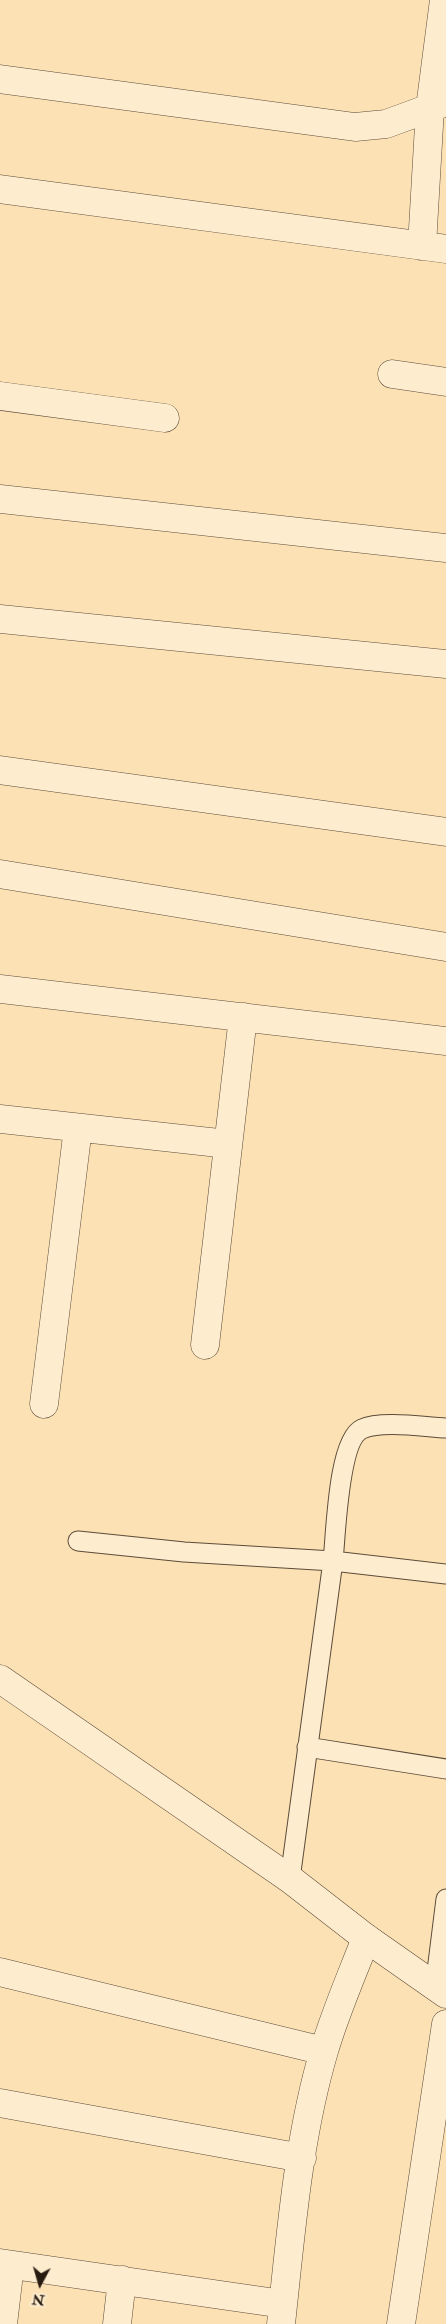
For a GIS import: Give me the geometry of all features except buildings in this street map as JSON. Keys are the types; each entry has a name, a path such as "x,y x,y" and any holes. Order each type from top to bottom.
{"street":[{"path":"0,189 434,247 438,105 444,0"},
{"path":"0,79 355,127 386,124 438,105"},
{"path":"392,374 446,382"},
{"path":"0,396 165,418"},
{"path":"0,499 446,548"},
{"path":"0,619 446,664"},
{"path":"0,770 446,832"},
{"path":"0,874 446,947"},
{"path":"0,989 446,1041"},
{"path":"205,1345 243,1017"},
{"path":"0,1119 228,1144"},
{"path":"44,1404 78,1128"},
{"path":"0,1679 290,1879 366,1938 441,1991"},
{"path":"3,2324 5,2264 122,2280 282,2314 302,2158 315,2088 324,2051 366,1938"},
{"path":"0,1972 324,2051"},
{"path":"401,2324 446,2024"},
{"path":"0,2103 302,2158"},
{"path":"117,2324 122,2280"}],"lane":[{"path":"290,1879 333,1561 344,1462 351,1438 362,1429 393,1424 446,1428"},
{"path":"78,1541 184,1552 333,1561 446,1574"},
{"path":"307,1748 446,1769"},
{"path":"441,1991 446,1899"}]}
